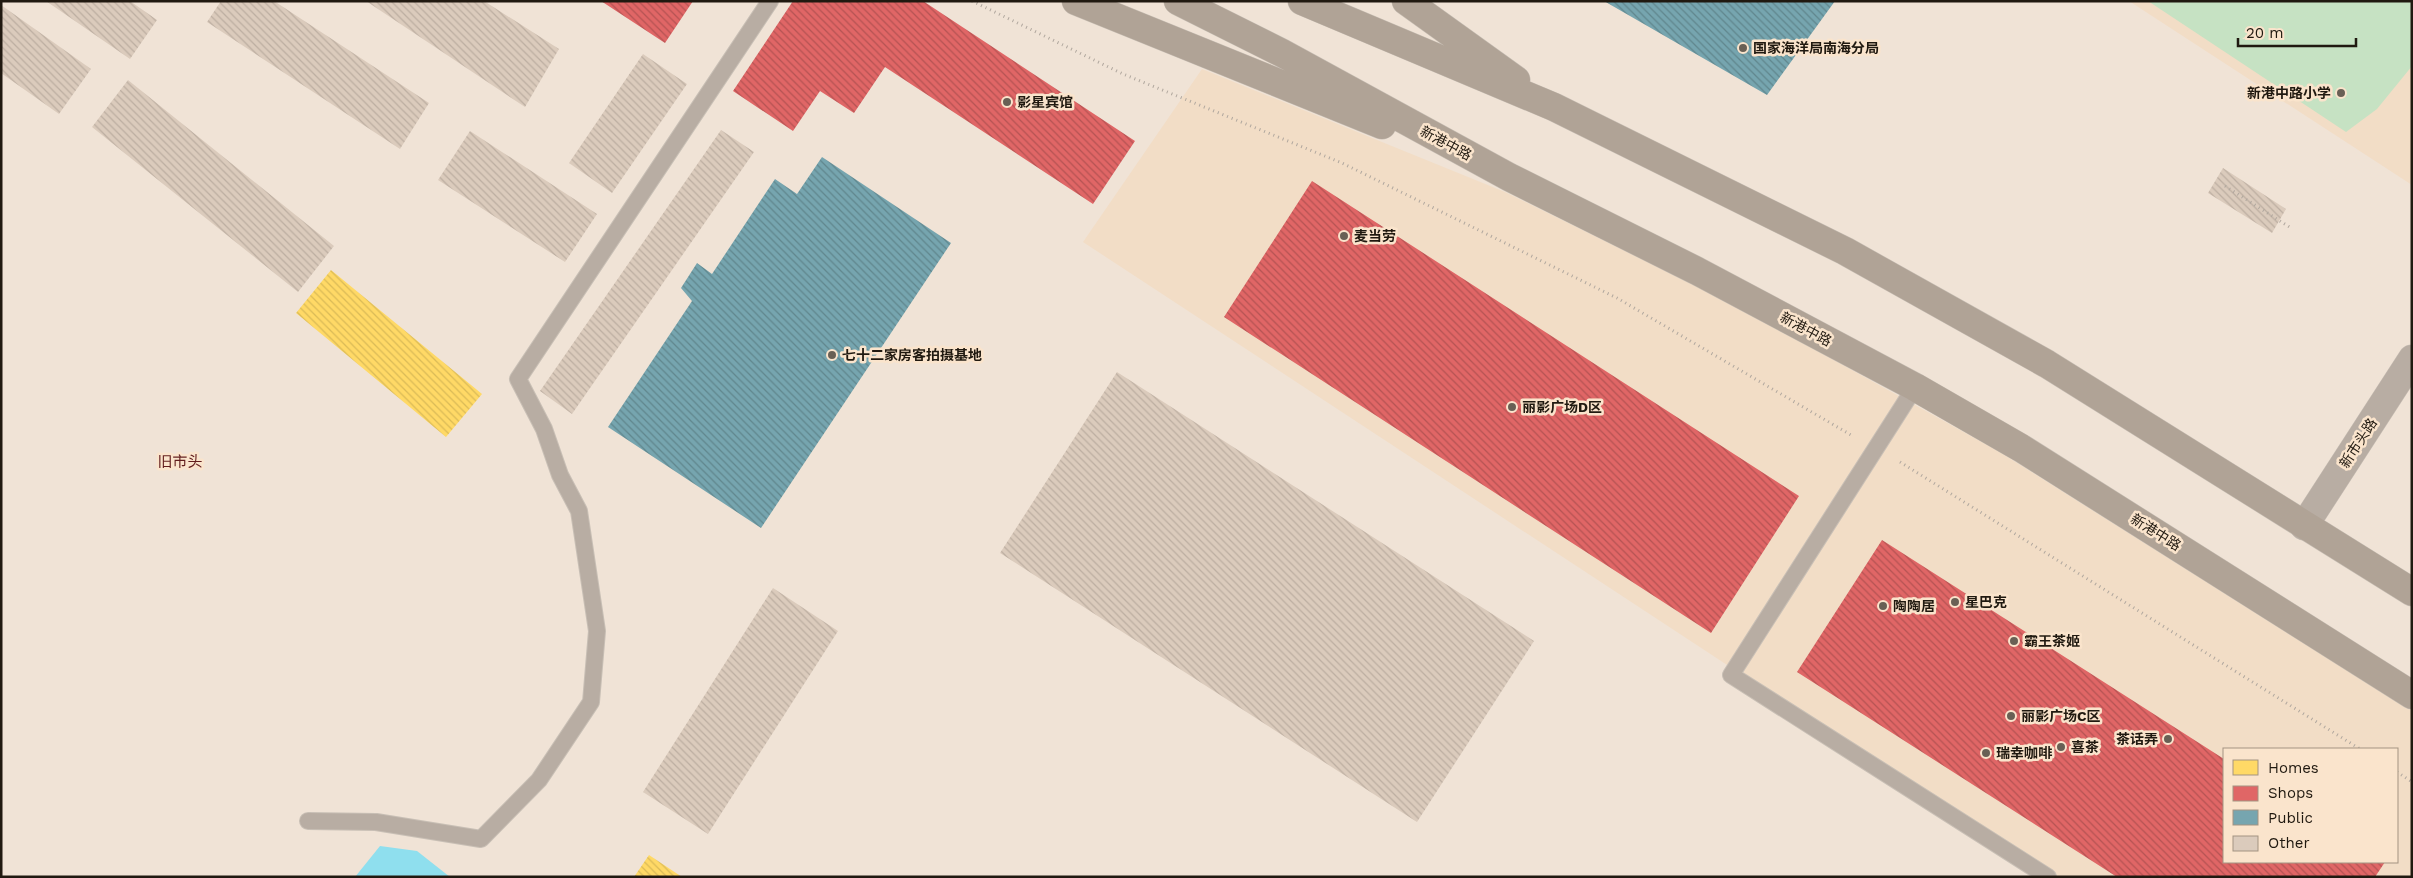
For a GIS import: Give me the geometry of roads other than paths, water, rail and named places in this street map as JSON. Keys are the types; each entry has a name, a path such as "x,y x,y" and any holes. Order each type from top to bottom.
{"main road":[{"path":"1076,1 1509,176"},
{"name":"新港中路","path":"1178,1 1282,53 1509,176 1697,271 1915,387 2037,458 2412,695"},
{"path":"1302,1 1554,107 1845,251 1960,314 2115,405 2304,526 2412,592"},
{"path":"1406,1 1554,107"}],"street":[{"name":"新市头路","path":"2304,526 2412,359"}],"lane":[{"path":"308,821 376,822 481,839 539,780 591,702 597,630 579,511 560,475 544,430 518,379 770,1"},
{"path":"1915,387 1731,676 2048,877"}],"water":[{"path":"380,846 417,851 450,877 355,877"}],"place":[{"name":"国家海洋局南海分局","path":"1743,48"},
{"name":"新港中路小学","path":"2341,93"},
{"name":"影星宾馆","path":"1007,102"},
{"name":"麦当劳","path":"1344,236"},
{"name":"七十二家房客拍摄基地","path":"832,355"},
{"name":"丽影广场D区","path":"1512,407"},
{"name":"星巴克","path":"1955,602"},
{"name":"陶陶居","path":"1883,606"},
{"name":"霸王茶姬","path":"2014,641"},
{"name":"丽影广场C区","path":"2011,716"},
{"name":"茶话弄","path":"2168,739"},
{"name":"喜茶","path":"2061,747"},
{"name":"瑞幸咖啡","path":"1986,753"}],"district":[{"name":"旧市头","path":"180,462"}]}
